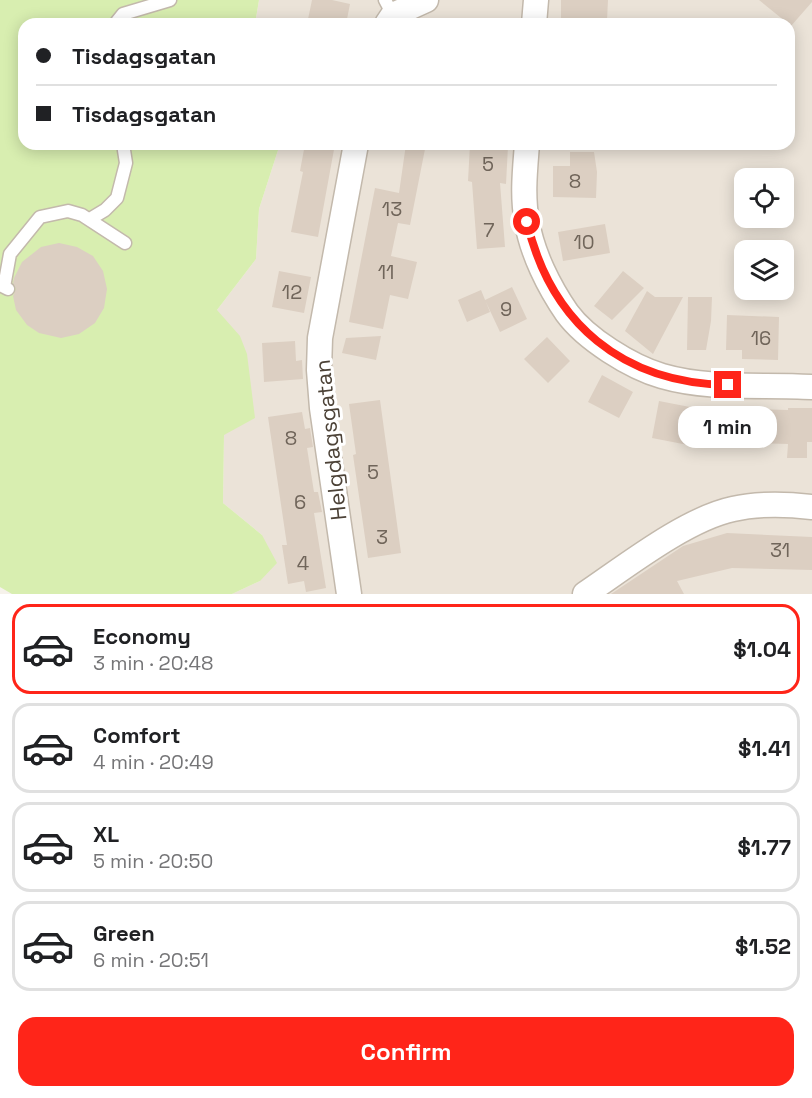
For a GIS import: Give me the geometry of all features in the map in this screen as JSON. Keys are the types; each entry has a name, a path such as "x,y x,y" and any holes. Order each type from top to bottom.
{"street":[{"path":"388,13 426,0"},
{"path":"534,18 536,0"},
{"name":"Helgdagsgatan","path":"349,594 322,408 319,370 320,338 355,150"},
{"path":"527,150 524,198 533,248 568,314 591,338 624,359 660,376 705,384 812,387"},
{"path":"585,594 700,520 731,509 755,504 812,507"}],"lane":[{"path":"120,18 123,14 170,0"},
{"path":"90,219 105,210 117,198 126,164 124,150"},
{"path":"9,288 4,287 10,254 39,217 68,211 90,219 125,243"}],"shaded area":[{"path":"259,0 812,0 812,594 232,594 260,581 262,535 223,503 224,435 217,310 256,259 259,209 278,150 795,150 795,18 256,18"}],"green space":[{"path":"0,0 259,0 256,18 18,18 18,150 278,150 259,209 256,259 217,310 240,336 247,354 255,418 224,435 223,503 262,535 277,563 260,581 232,594 12,594 0,587"}],"building":[{"path":"312,0 332,0 350,4 347,18 308,18"},
{"path":"561,0 608,0 607,18 561,18"},
{"path":"759,0 812,0 795,21 795,18 781,18"},
{"path":"304,150 334,150 318,237 291,232 303,172 300,171"},
{"path":"405,150 425,150 410,225 398,223 391,256 417,262 408,299 390,295 383,329 349,322 375,188 399,193"},
{"path":"470,150 508,150 506,184 500,183 505,247 477,249 472,182 468,181"},
{"path":"570,152 594,152 597,172 596,198 553,197 553,166 570,166"},
{"path":"605,224 610,253 563,261 558,232"},
{"path":"59,243 77,247 93,256 103,271 107,289 104,308 95,323 79,334 61,338 39,333 27,325 16,310 13,296 16,289 13,283 14,278 22,262 41,247"},
{"path":"279,271 311,277 304,313 272,307"},
{"path":"623,271 644,288 612,320 594,306"},
{"path":"512,287 527,319 500,332 485,300"},
{"path":"481,290 490,312 467,322 458,300"},
{"path":"647,291 655,297 683,297 653,354 625,331"},
{"path":"688,297 712,297 706,350 687,350"},
{"path":"727,315 779,317 778,360 742,359 742,350 726,350"},
{"path":"381,336 376,360 342,353 346,338"},
{"path":"547,337 570,361 548,383 524,359"},
{"path":"295,341 296,361 302,360 303,379 264,382 262,343"},
{"path":"602,375 633,392 619,418 588,402"},
{"path":"380,400 401,553 368,558 353,455 356,454 349,404"},
{"path":"659,401 695,408 688,445 652,438"},
{"path":"724,408 788,410 788,408 812,408 812,442 807,442 807,458 787,458 788,444 723,442"},
{"path":"302,412 305,429 310,428 313,447 307,448 314,492 318,492 322,512 314,513 326,588 306,592 304,581 288,584 282,545 287,545 268,417"},
{"path":"727,533 812,537 812,570 732,568 677,581 684,594 611,594 683,546"}],"route":[{"path":"527,222 533,248 548,280 568,314 591,338 624,359 660,376 705,384 728,385"}]}
